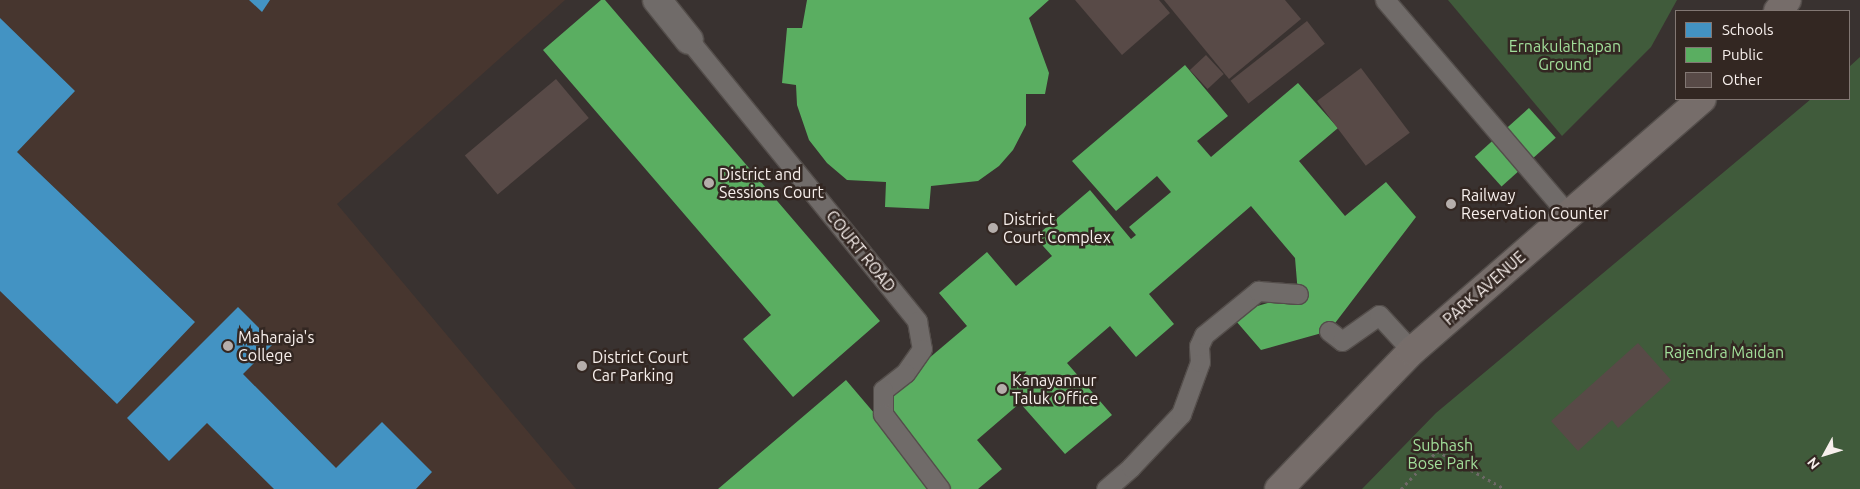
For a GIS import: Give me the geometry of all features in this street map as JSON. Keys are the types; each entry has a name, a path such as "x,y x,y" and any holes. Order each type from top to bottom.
{"main road":[{"path":"1779,10 1787,0"},
{"name":"PARK AVENUE","path":"1279,489 1412,351 1701,100"}],"street":[{"name":"COURT ROAD","path":"656,0 689,40"}],"lane":[{"path":"1384,0 1568,214"},
{"name":"COURT ROAD","path":"689,40 917,321 922,349 905,373 883,390 883,414 940,489"},
{"path":"1106,489 1131,467 1181,414 1200,362 1199,346 1204,335 1258,291 1298,294"},
{"path":"1329,331 1342,341 1379,315 1412,351"}],"path":[{"path":"1401,489 1438,451 1505,489"}],"shaded area":[{"name":"Maharaja's College","path":"0,0 565,0 337,204 576,489 0,489"}],"green space":[{"name":"Ernakulathapan Ground","path":"1448,0 1677,0 1651,47 1562,136"},
{"name":"Rajendra Maidan","path":"1860,57 1860,489 1362,489 1436,413 1810,100 1850,100 1850,66"}],"building: Schools":[{"path":"249,0 270,0 262,12"},
{"path":"0,18 75,91 17,152 195,322 117,404 0,291"},
{"path":"238,307 274,343 243,374 336,468 382,422 432,472 416,489 274,489 207,423 169,461 127,418"}],"building: Public":[{"name":"District and Sessions Court","path":"601,0 605,0 880,321 793,397 743,339 771,315 543,50"},
{"path":"807,0 1049,0 1029,18 1049,73 1045,94 1026,94 1026,125 1013,150 999,166 978,181 931,186 929,209 885,207 886,182 847,180 827,163 809,140 797,105 796,85 782,83 787,28 802,28"},
{"path":"1185,65 1228,116 1197,141 1211,157 1298,83 1338,128 1299,161 1345,216 1386,182 1416,217 1329,331 1261,350 1230,314 1298,294 1295,258 1251,206 1149,294 1174,324 1136,357 1110,326 1067,363 1112,415 1065,454 1020,403 977,440 1002,469 978,489 949,489 922,456 942,489 718,489 846,380 903,447 876,403 967,326 939,293 987,252 1016,286 1052,256 1035,237 1090,190 1131,239 1136,235 1129,227 1171,192 1157,176 1116,211 1072,161"},
{"path":"1529,108 1556,138 1502,187 1475,157"}],"building: Other":[{"path":"1075,0 1159,0 1170,13 1122,55"},
{"path":"1164,0 1285,0 1301,19 1229,79"},
{"path":"1307,21 1325,44 1248,104 1231,81"},
{"path":"1206,55 1224,74 1208,89 1190,70"},
{"path":"1361,68 1410,133 1366,166 1317,101"},
{"path":"556,79 589,118 498,195 465,155"},
{"path":"1638,343 1671,380 1618,428 1612,420 1578,451 1551,421"}],"place":[{"name":"District and Sessions Court","path":"709,183"},
{"name":"Railway Reservation Counter","path":"1451,204"},
{"name":"District Court Complex","path":"993,228"},
{"name":"Maharaja's College","path":"228,346"},
{"name":"District Court Car Parking","path":"582,366"},
{"name":"Kanayannur Taluk Office","path":"1002,389"}],"park label":[{"name":"Subhash Bose Park","path":"1443,454"}]}
